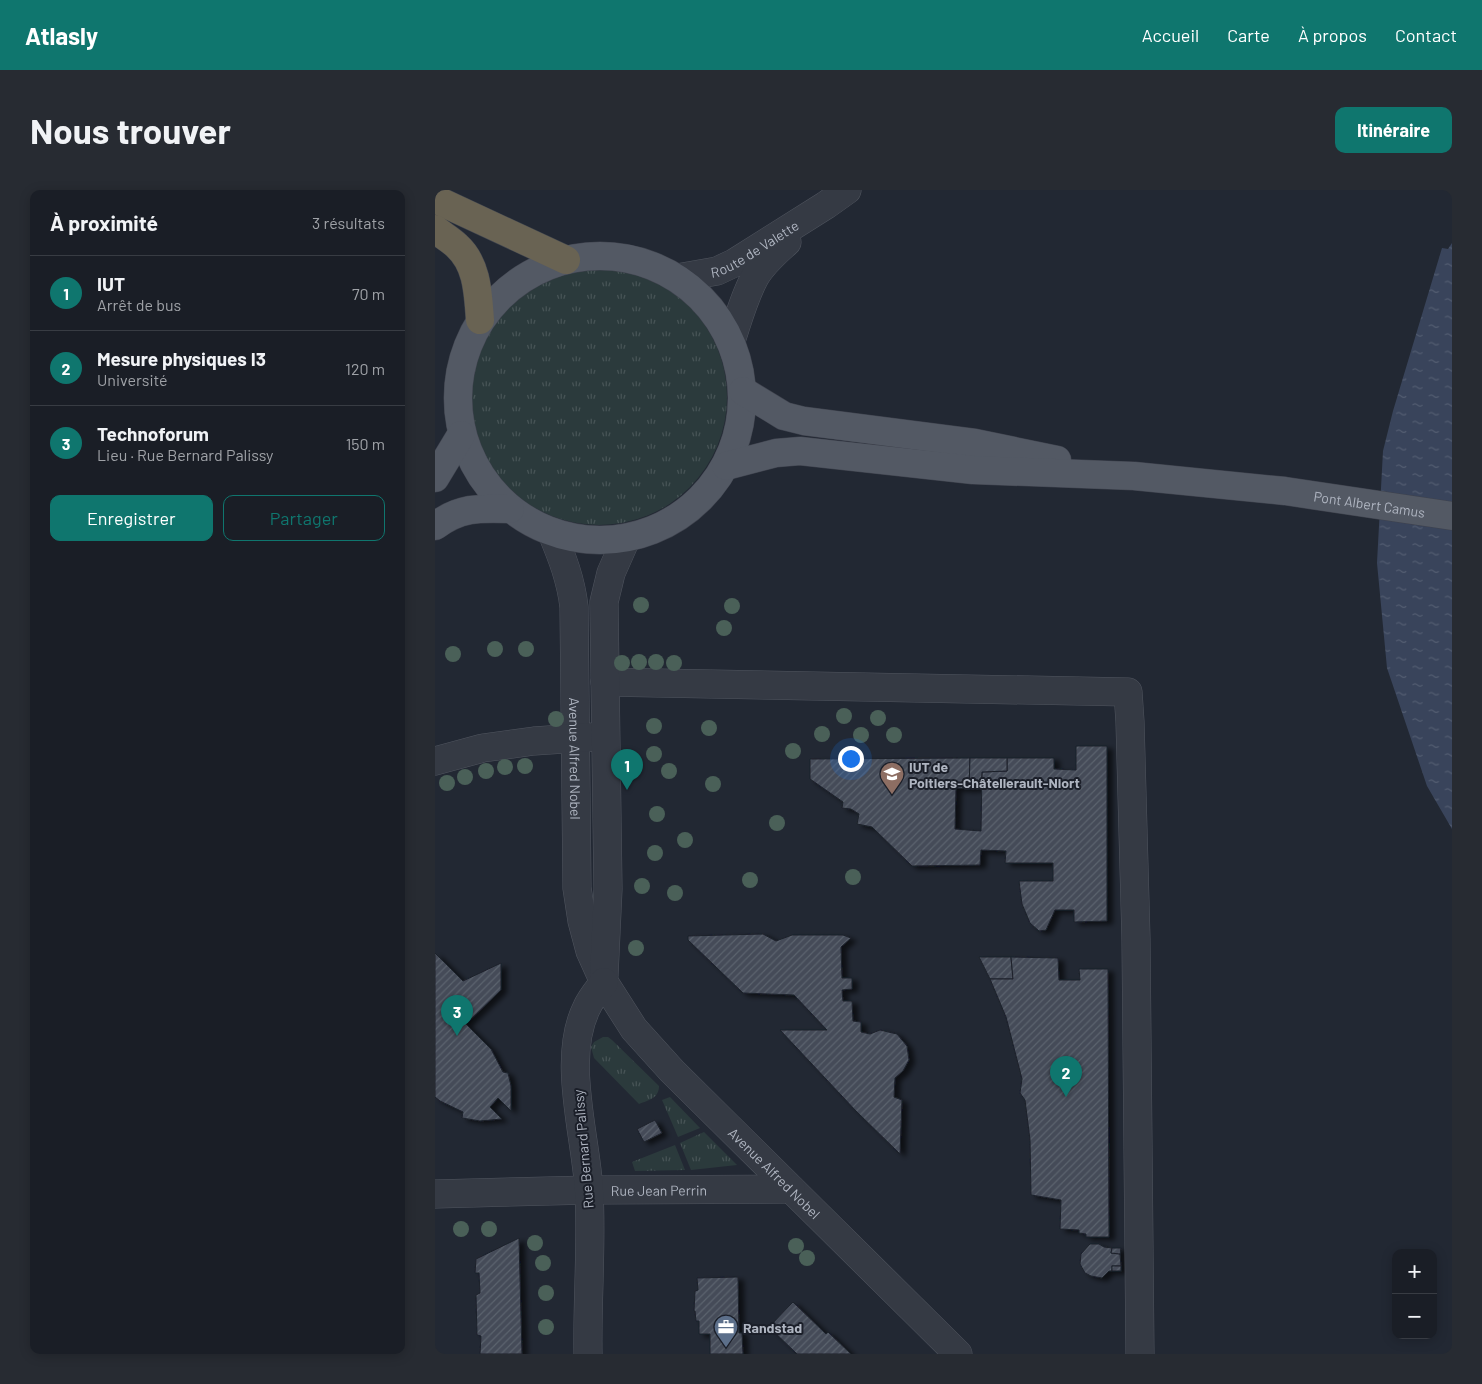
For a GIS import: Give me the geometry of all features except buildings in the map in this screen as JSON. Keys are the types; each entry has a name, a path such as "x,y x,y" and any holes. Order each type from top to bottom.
{"highway":[{"path":"435,199 566,260"},
{"path":"435,229 459,247 470,264 478,286 480,320"}],"main road":[{"path":"604,256 642,262 677,278 699,296 717,317 731,341 739,365 743,391 739,429 726,466 708,492 684,514 657,529 626,539 589,541 552,533 509,509 488,488 472,463 461,435 457,405 459,376 466,346 480,320 503,293 532,272 566,260 604,256"},
{"path":"743,391 784,416 804,421 975,443 1135,476"},
{"path":"435,478 461,435"},
{"path":"726,466 776,453 800,451 973,470 1135,476"},
{"name":"Pont Albert Camus","path":"1135,476 1285,491 1452,516"},
{"path":"435,526 446,517 462,511 480,508 509,509"}],"street":[{"name":"Route de Valette","path":"677,278 717,271 734,263 837,198"},
{"name":"Route de Valette","path":"731,341 755,276 768,259 837,198"},
{"name":"Avenue Alfred Nobel","path":"552,533 572,587 574,607 577,737 577,888 582,920 590,951 604,982 634,1029 672,1071 957,1354"},
{"path":"604,982 608,890 604,602 611,573 626,539"},
{"path":"605,682 1128,692 1135,939 1140,1354"},
{"path":"435,761 483,748 577,737 605,737"},
{"name":"Rue Bernard Palissy","path":"588,1354 589,1190 578,1101 576,1062 579,1032 587,1007 604,982"},
{"name":"Rue Jean Perrin","path":"435,1194 589,1190 791,1189"}],"green space":[{"path":"599,269 624,271 659,284 680,298 698,316 717,348 725,372 727,397 725,422 712,457 698,478 680,496 648,515 624,523 599,525 574,523 539,510 518,496 500,478 481,446 473,422 471,397 473,372 486,337 500,316 518,298 550,279 574,271"},
{"path":"603,1037 608,1037 612,1040 659,1086 655,1096 639,1104 594,1058 591,1047 594,1042"},
{"path":"670,1097 700,1128 678,1137 662,1100"},
{"path":"704,1132 737,1165 691,1170 680,1143"},
{"path":"675,1145 685,1170 635,1171 632,1162"}],"water":[{"path":"1452,243 1452,829 1427,786 1387,668 1377,563 1383,451 1393,411 1442,248 1448,249"}],"place":[{"name":"IUT","path":"627,790"},
{"name":"IUT de Poitiers-Châtellerault-Niort","path":"892,795"},
{"name":"Technoforum","path":"457,1036"},
{"name":"Mesure physiques I3","path":"1066,1097"},
{"name":"Randstad","path":"726,1348"}]}
